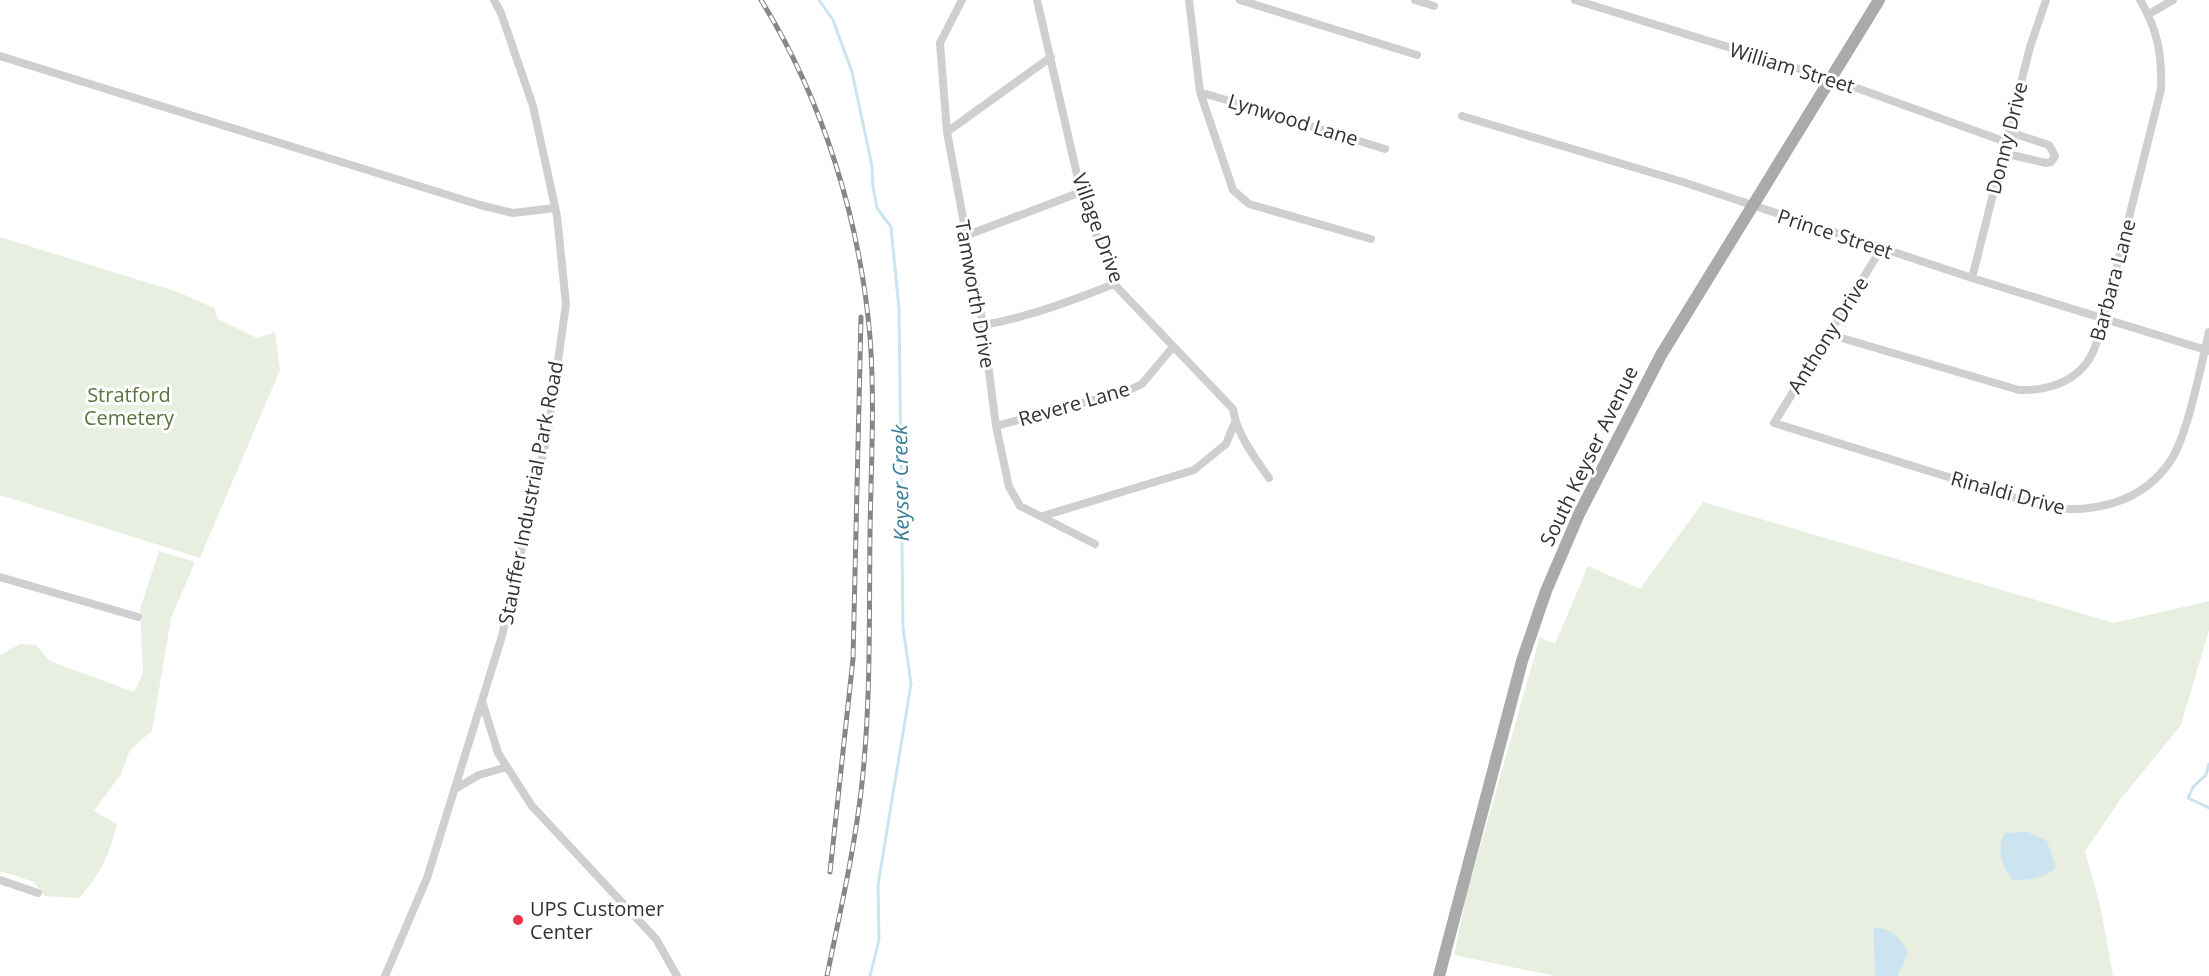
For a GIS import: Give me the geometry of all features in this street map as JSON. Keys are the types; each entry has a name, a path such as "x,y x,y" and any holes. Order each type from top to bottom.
{"main road":[{"name":"South Keyser Avenue","path":"1439,976 1522,661 1546,591 1606,458 1661,355 1879,0"}],"street":[{"name":"Stauffer Industrial Park Road","path":"385,976 427,878 502,636 548,432 566,304 555,208 533,106 501,13 494,0"},
{"name":"Tamworth Drive","path":"962,0 940,43 947,132 983,325 996,426 1009,487 1020,506 1095,544"},
{"name":"Village Drive","path":"1037,0 1081,192 1114,284 1172,348 1233,409 1235,422 1247,447 1269,478"},
{"path":"1189,0 1200,92 1233,190 1249,204 1371,239"},
{"path":"1240,0 1418,55"},
{"path":"1415,0 1434,6"},
{"name":"William Street","path":"1575,0 1829,78 2006,142"},
{"name":"Donny Drive","path":"1972,278 2030,47 2046,0"},
{"name":"Barbara Lane","path":"1828,334 2019,390 2037,391 2066,381 2081,369 2092,355 2104,318 2161,89 2162,60 2158,36 2140,0"},
{"path":"2149,14 2173,0"},
{"path":"0,56 480,205 513,213 555,208"},
{"path":"947,132 1051,57"},
{"name":"Lynwood Lane","path":"1200,92 1385,148"},
{"name":"Prince Street","path":"1462,116 1654,173 1881,249 2207,350"},
{"path":"2003,153 2046,163 2055,156 2049,145 2009,132"},
{"path":"965,236 1081,192"},
{"name":"Anthony Drive","path":"1774,423 1881,249"},
{"path":"983,325 1012,320 1114,284"},
{"name":"Rinaldi Drive","path":"1774,423 2045,507 2072,511 2092,510 2126,499 2139,491 2155,479 2171,460 2181,438 2207,350 2209,332"},
{"name":"Revere Lane","path":"996,426 1127,391 1142,384 1172,348"},
{"path":"1043,516 1194,470 1226,444 1235,422"},
{"path":"0,577 138,617"},
{"path":"482,701 498,753 532,806 656,939 677,976"},
{"path":"454,789 479,775 507,767"},
{"path":"0,880 38,893"}],"green space":[{"name":"Stratford Cemetery","path":"0,237 178,292 214,308 218,319 257,338 275,332 280,370 200,558 0,495"},
{"path":"1703,502 2114,623 2209,601 2209,630 2181,725 2120,800 2085,851 2101,909 2113,976 1898,976 1908,952 1873,928 1875,976 1555,976 1454,955 1467,893 1540,637 1555,644 1588,566 1640,589"},
{"path":"159,551 195,562 171,618 152,731 130,750 121,774 94,811 117,824 108,854 98,873 79,898 45,896 34,882 0,871 0,655 20,644 36,645 50,661 134,692 143,673 140,609"}],"water":[{"path":"2028,832 2047,841 2056,867 2042,876 2012,880 2001,857 2004,833"},
{"path":"1873,927 1894,934 1908,952 1898,976 1875,976"}],"waterway":[{"name":"Keyser Creek","path":"819,0 833,20 852,72 872,166 877,208 891,227 899,309 903,627 911,684 878,885 879,940 870,976"},
{"path":"2206,775 2209,764"},
{"path":"2206,775 2193,787 2188,798 2209,808"}],"railway":[{"path":"761,0 803,78 835,162 857,249 870,337 872,434 869,658 865,752 847,880 827,976"},
{"path":"830,872 853,659 861,317"}],"place":[{"name":"UPS Customer Center","path":"518,920"}]}
